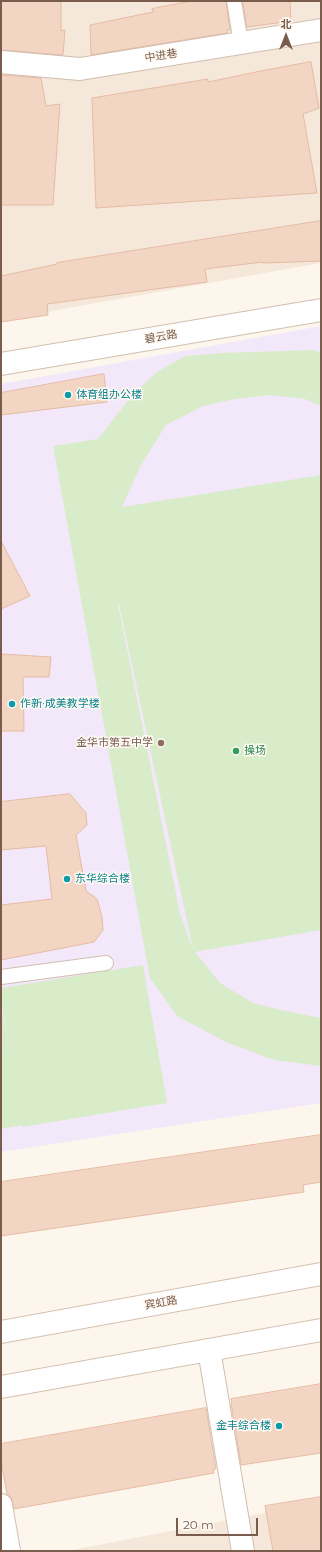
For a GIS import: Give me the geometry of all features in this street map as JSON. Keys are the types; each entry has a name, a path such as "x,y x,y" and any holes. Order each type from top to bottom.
{"street":[{"name":"中进巷","path":"1,62 80,70 321,30"},
{"name":"碧云路","path":"1,364 321,310"},
{"name":"宾虹路","path":"1,1332 321,1274"},
{"path":"1,1387 321,1330"},
{"path":"209,1350 243,1551"},
{"path":"1,1505 9,1551"}],"lane":[{"path":"234,1 241,43"},
{"path":"1,977 106,963"}],"shaded area":[{"path":"1,1 321,1 321,263 1,320"},
{"name":"金华市第五中学","path":"321,326 321,1103 1,1152 1,384"},
{"path":"321,1502 321,1551 67,1551"}],"green space":[{"name":"操场","path":"314,350 321,353 321,406 305,399 270,395 235,399 203,406 166,425 141,465 122,507 321,475 321,930 195,952 220,983 253,1003 321,1018 321,1066 274,1060 226,1042 177,1016 150,978 53,446 98,439 133,394 157,372 185,356 221,353","holes":["119,604 193,949 180,914"]},
{"path":"143,965 167,1103 22,1127 22,1125 1,1129 1,1005 11,1057 1,1000 1,988"}],"building":[{"path":"1,1 61,1 61,31 65,30 63,55 1,50"},
{"path":"192,1 226,1 230,30 227,30 227,33 91,55 90,25 153,12 152,9"},
{"path":"243,1 290,1 291,21 247,27"},
{"path":"311,62 319,108 303,114 317,193 96,208 92,98 208,79 208,82"},
{"path":"1,75 41,78 46,106 60,104 53,205 1,205"},
{"path":"321,221 321,261 263,262 205,269 207,282 47,304 48,315 1,322 1,276 57,263"},
{"name":"体育组办公楼","path":"104,374 107,402 1,415 1,393"},
{"path":"1,541 30,596 1,609"},
{"name":"作新·成美教学楼","path":"1,654 51,657 49,677 23,677 24,731 1,731"},
{"name":"东华综合楼","path":"70,794 86,813 87,825 76,835 86,891 97,899 102,917 103,930 94,942 1,960 1,905 52,899 46,846 1,850 1,802"},
{"path":"321,1135 321,1182 303,1185 304,1192 1,1236 1,1182"},
{"name":"金丰综合楼","path":"321,1384 321,1453 241,1465 231,1399"},
{"path":"206,1408 216,1469 213,1469 214,1473 14,1509 11,1497 7,1494 1,1461 1,1444"},
{"path":"321,1497 321,1551 273,1551 265,1506"}],"place":[{"name":"体育组办公楼","path":"68,395"},
{"name":"作新·成美教学楼","path":"12,704"},
{"name":"金华市第五中学","path":"161,743"},
{"name":"操场","path":"236,751"},
{"name":"东华综合楼","path":"67,879"},
{"name":"金丰综合楼","path":"279,1426"}]}
